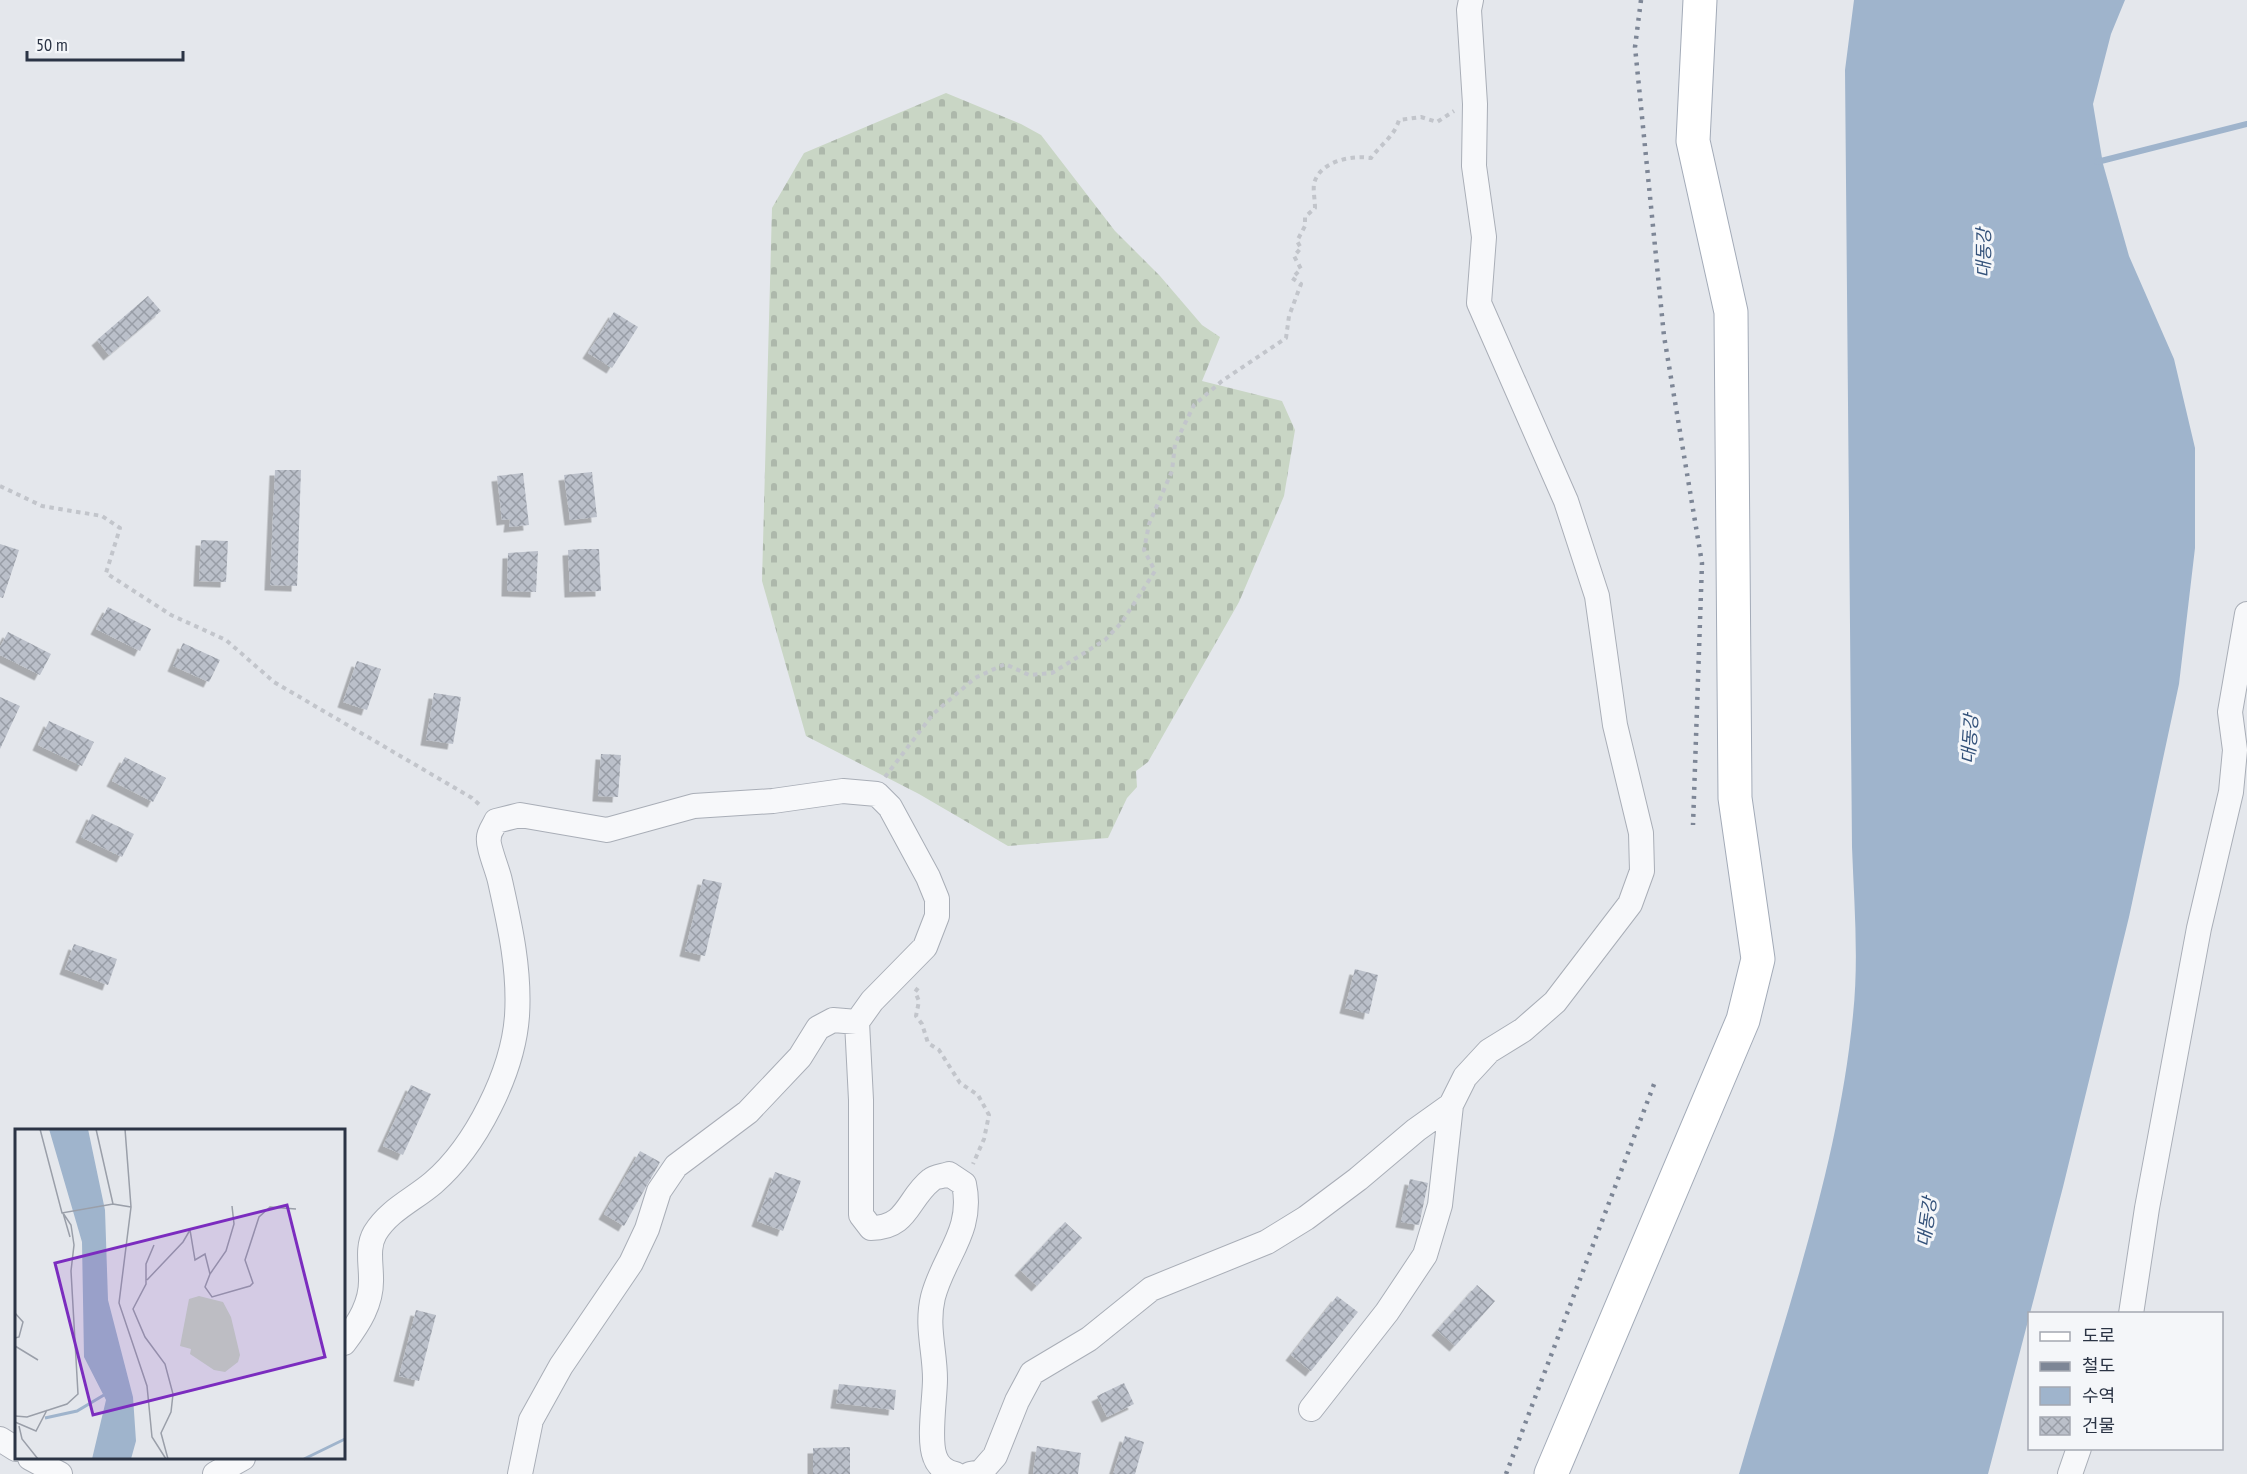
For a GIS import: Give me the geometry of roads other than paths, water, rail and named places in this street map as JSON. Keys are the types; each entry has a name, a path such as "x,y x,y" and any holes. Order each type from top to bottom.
{"main road":[{"path":"1551,1474 1743,1020 1758,959 1735,798 1731,312 1693,141 1700,0"}],"street":[{"path":"1311,1409 1386,1312 1425,1255 1440,1205 1451,1105 1465,1077 1489,1051 1523,1030 1555,1002 1630,904 1642,871 1641,833 1615,725 1597,596 1566,501 1479,303 1484,237 1474,166 1474,104 1469,10 1471,0"},
{"path":"2131,1312 2147,1208 2197,939 2231,792 2235,750 2230,712 2247,614"},
{"path":"345,1341 366,1309 371,1279 369,1258 374,1235 388,1216 434,1183 449,1167 493,1101 509,1063 516,1017 517,976 511,932 488,838 496,821 520,814 607,830 694,806 772,801 843,791 877,794 890,807 928,877 937,899 937,916 925,947 872,1001 857,1022 861,1100 861,1215 871,1228 886,1228 901,1218 932,1178 949,1174 964,1184 969,1205 933,1296 929,1326 935,1378 934,1457 946,1472 955,1474"},
{"path":"520,1474 531,1420 561,1366 631,1263 647,1229 659,1191 676,1166 748,1112 800,1057 818,1028 833,1020 857,1022"},
{"path":"970,1474 981,1472 995,1456 1017,1401 1032,1373 1089,1339 1151,1289 1267,1242 1306,1218 1451,1105"},
{"path":"0,1439 15,1448"},
{"path":"2070,1474 2079,1450"},
{"path":"32,1459 60,1474"},
{"path":"215,1474 241,1459"}],"water":[{"name":"대동강","path":"1854,0 2125,0 2111,34 2093,104 2103,164 2129,256 2174,359 2195,448 2195,548 2179,684 2129,917 2063,1187 2030,1312 2028,1312 2028,1321 1988,1474 1739,1474 1822,1189 1846,1073 1855,994 1845,70"}],"waterway":[{"path":"2097,162 2247,124"}],"railway":[{"path":"1641,0 1635,47 1664,336 1702,563 1693,825"},
{"path":"1506,1474 1656,1079"}]}
